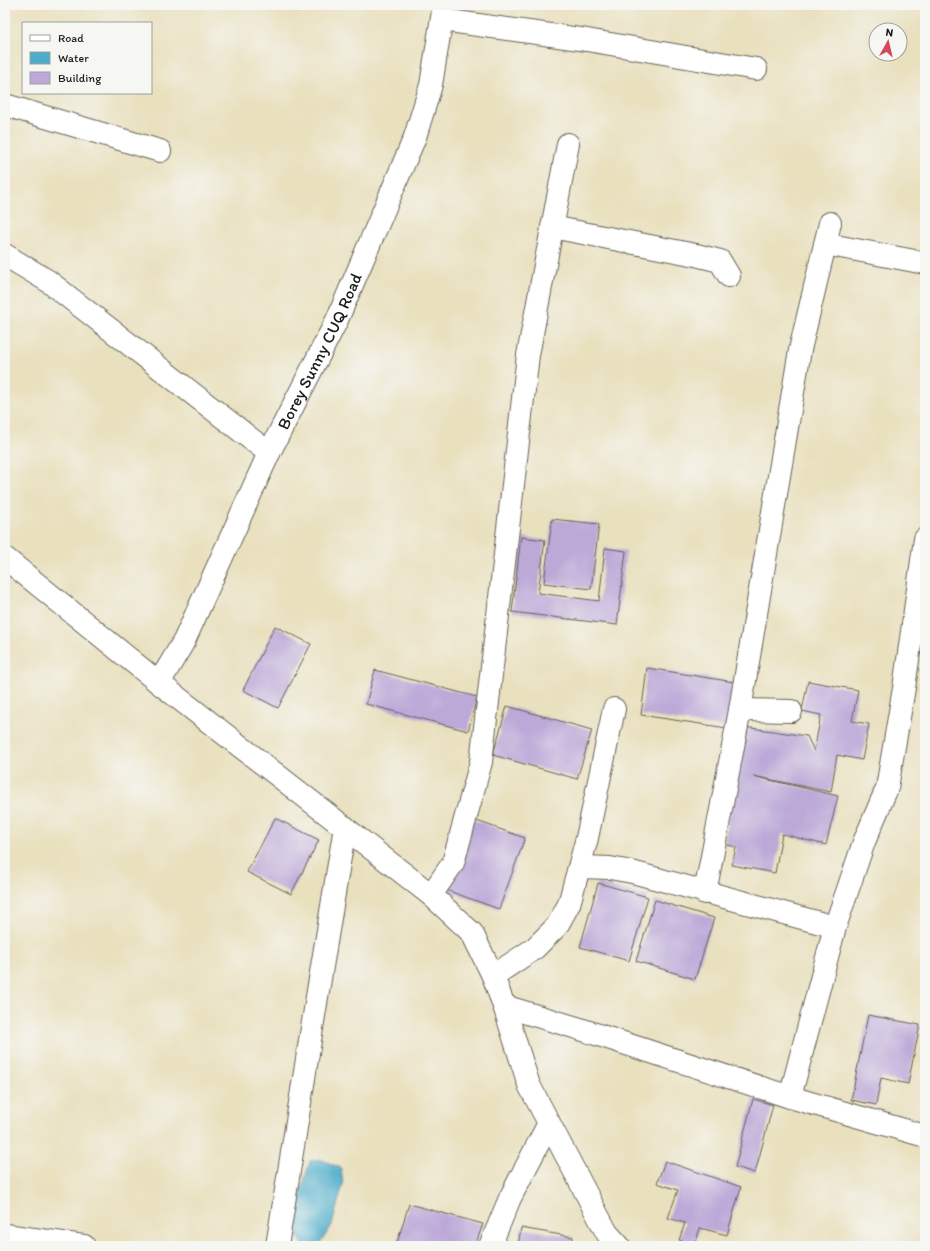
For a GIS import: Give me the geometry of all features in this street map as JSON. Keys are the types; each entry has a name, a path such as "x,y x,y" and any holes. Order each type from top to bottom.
{"street":[{"path":"443,12 587,40 756,69"},
{"name":"Borey Sunny CUQ Road","path":"159,683 184,641 269,453 337,320 415,137 431,85 443,12"},
{"path":"5,105 160,150"},
{"path":"431,895 453,863 481,762 528,355 568,144"},
{"path":"705,893 740,710 800,350 830,223"},
{"path":"552,227 696,255 720,262 729,276"},
{"path":"825,244 925,263"},
{"path":"5,255 48,281 269,453"},
{"path":"790,1097 835,927 864,842 887,788 904,688 925,539"},
{"path":"5,558 159,683 431,895 472,933 493,976 529,1085 607,1233 619,1246"},
{"path":"493,976 535,948 556,926 569,904 580,867 614,709"},
{"path":"740,710 791,711"},
{"path":"278,1246 345,827"},
{"path":"580,867 617,869 835,927"},
{"path":"504,1006 585,1030 790,1097 925,1136"},
{"path":"490,1246 510,1198 549,1123"},
{"path":"5,1235 84,1246"}],"water":[{"path":"320,1159 341,1168 343,1184 332,1225 319,1245 304,1246 298,1237 299,1197 310,1161"}],"building":[{"path":"552,519 599,524 591,589 544,583"},
{"path":"521,537 545,540 538,593 599,601 605,548 626,551 617,625 512,612"},
{"path":"275,626 311,644 278,708 243,690"},
{"path":"647,668 734,682 727,728 641,715"},
{"path":"375,670 477,697 468,731 366,704"},
{"path":"808,681 858,690 852,721 869,724 862,760 837,755 831,792 753,776 838,796 826,845 782,834 775,873 732,865 736,847 724,844 744,727 807,736 814,751 821,715 802,711"},
{"path":"507,706 592,730 577,779 493,755"},
{"path":"275,818 319,840 291,894 247,872"},
{"path":"471,819 525,838 499,909 446,890"},
{"path":"598,883 648,897 629,961 580,947"},
{"path":"655,900 714,918 695,979 636,961"},
{"path":"868,1015 920,1025 908,1084 881,1078 876,1105 851,1100"},
{"path":"753,1099 773,1105 755,1173 735,1167"},
{"path":"665,1161 741,1187 727,1235 700,1228 695,1245 679,1240 685,1223 668,1218 678,1190 657,1183"},
{"path":"409,1204 483,1224 475,1246 396,1246"},
{"path":"521,1228 573,1237 572,1246 518,1246"}]}
